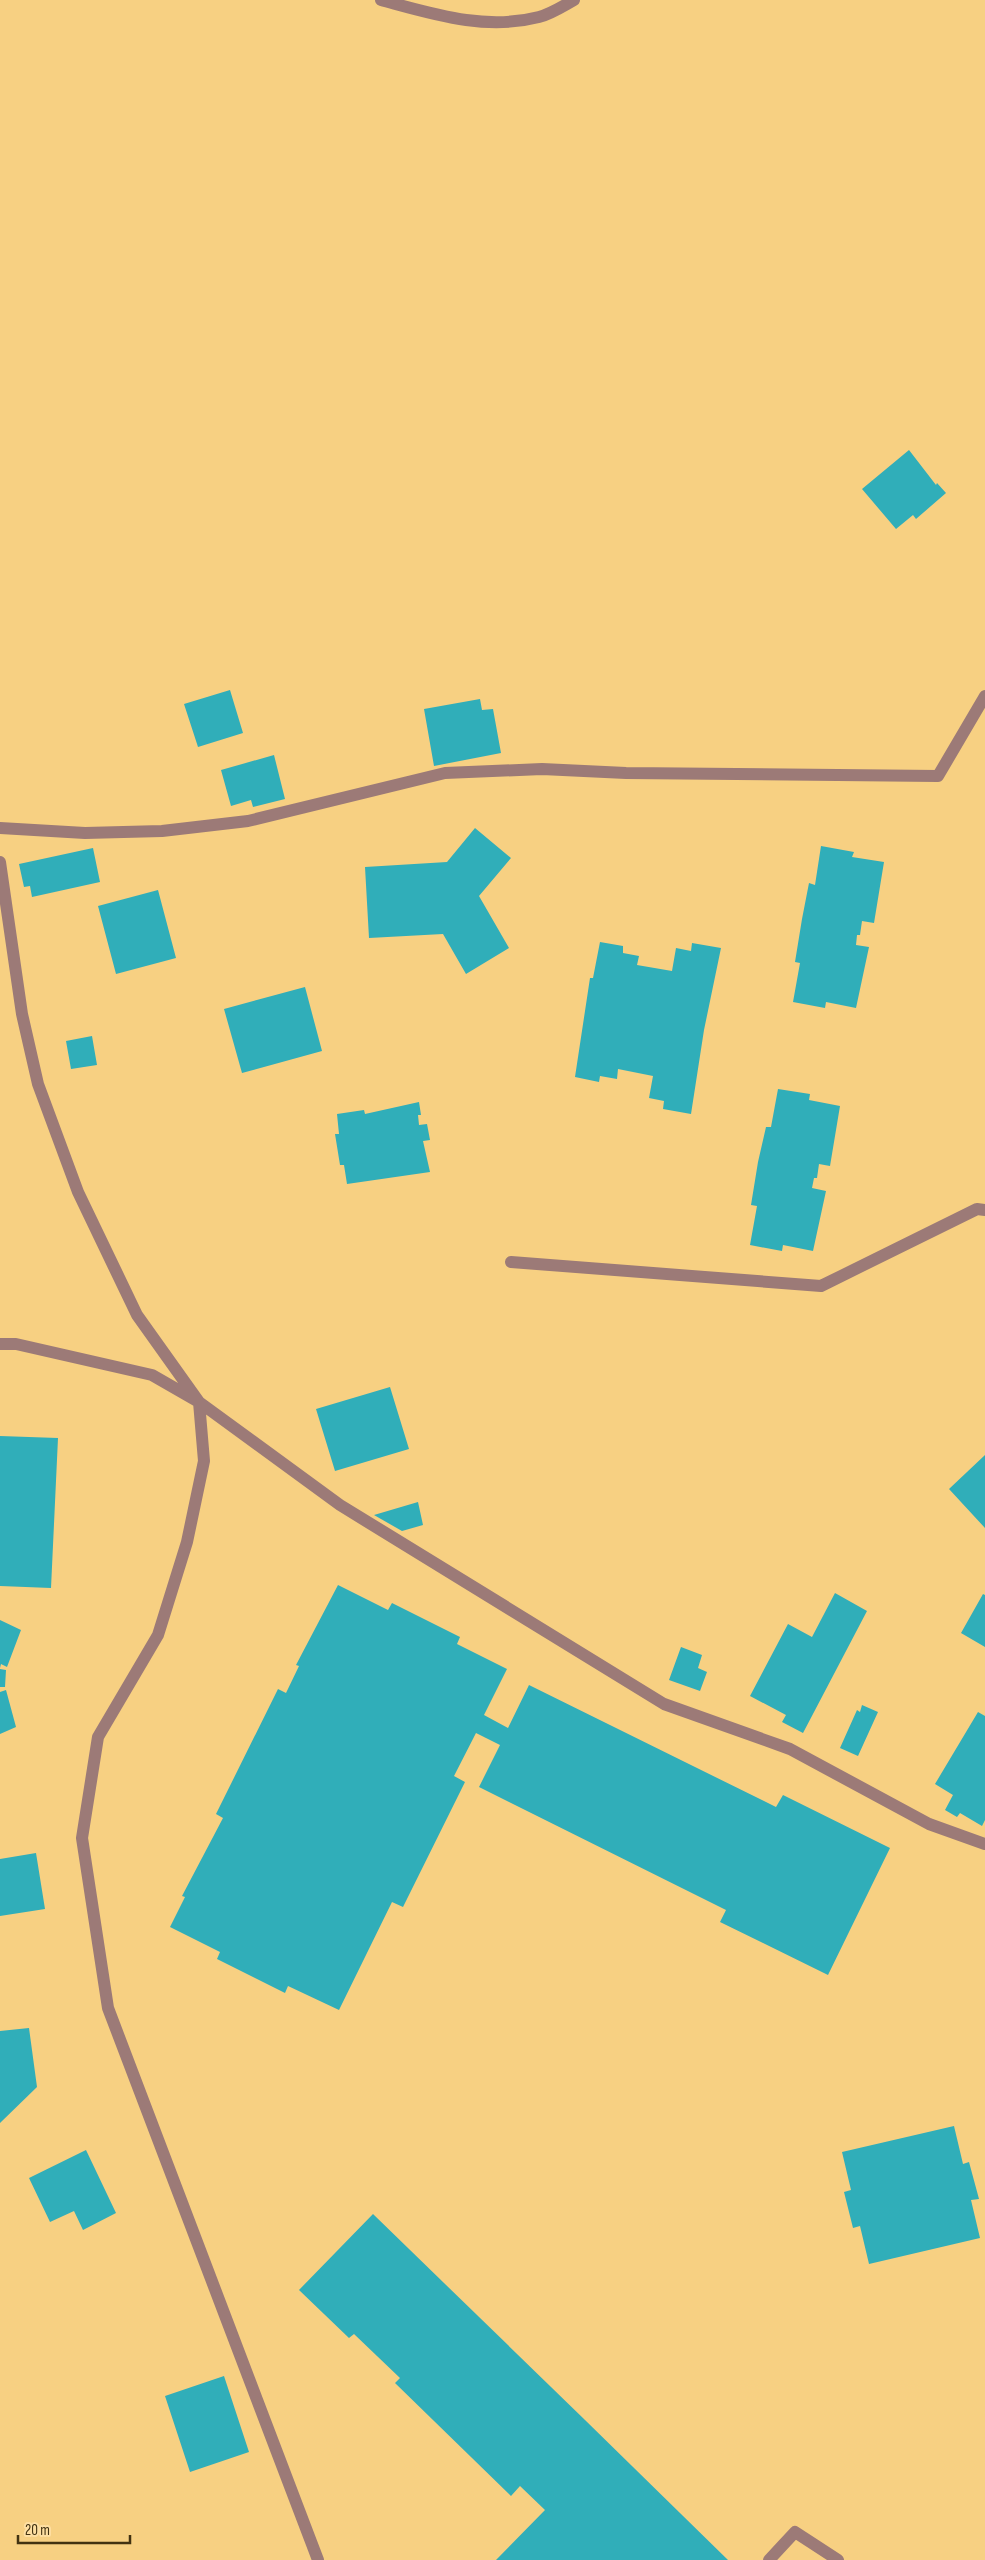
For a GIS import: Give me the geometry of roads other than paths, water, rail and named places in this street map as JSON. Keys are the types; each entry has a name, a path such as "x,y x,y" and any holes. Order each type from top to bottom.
{"street":[{"path":"381,0 442,17 490,24 541,17 574,0"},
{"path":"0,828 85,833 153,832 248,821 446,773 542,769 626,773 938,776 985,696"},
{"path":"0,862 22,1014 42,1093 78,1192 137,1316 199,1402 204,1461 187,1542 158,1635 98,1737 82,1838 108,2008 318,2560"},
{"path":"511,1262 821,1286 977,1209 985,1210"},
{"path":"0,1344 16,1344 152,1374 247,1434 340,1505 664,1704 790,1749 929,1824 985,1844"},
{"path":"769,2560 795,2532 838,2560"}]}
